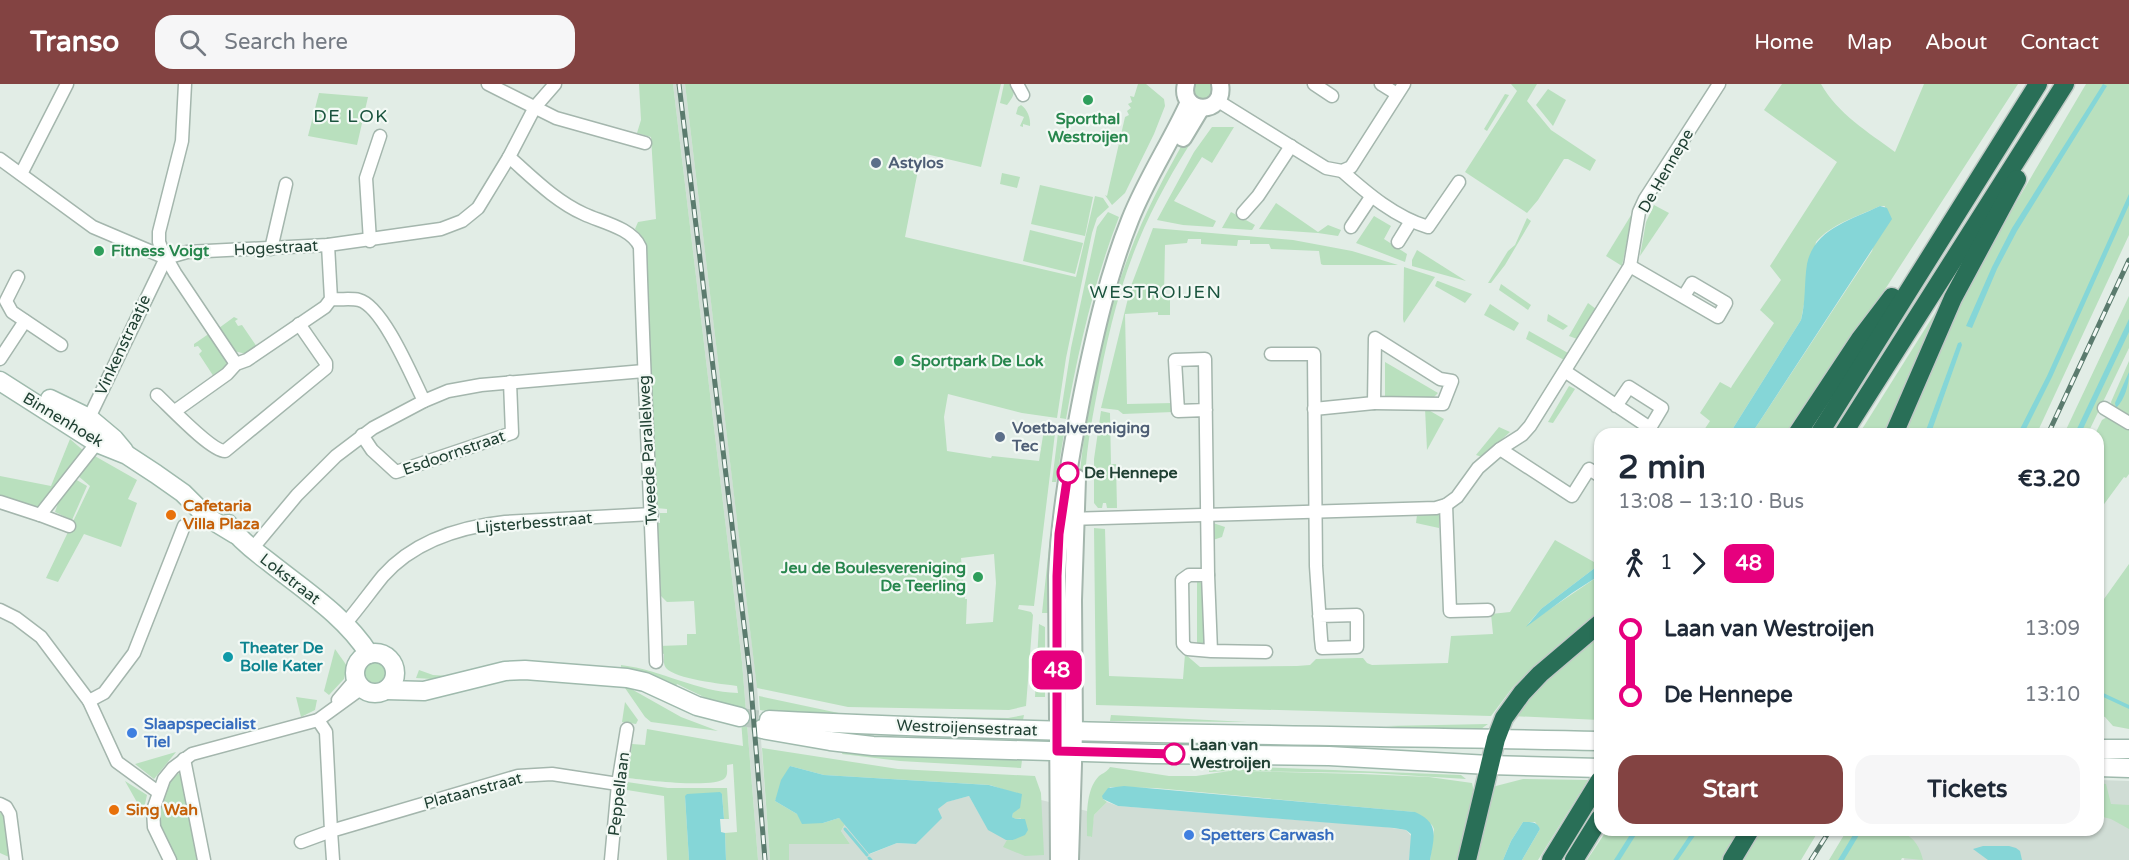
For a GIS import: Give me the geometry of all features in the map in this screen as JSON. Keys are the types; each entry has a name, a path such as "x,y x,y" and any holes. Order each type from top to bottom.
{"highway":[{"path":"1823,428 2038,84"},
{"path":"1847,428 2065,84"},
{"path":"1897,428 1953,298 2065,84"},
{"path":"1801,428 1860,339 1974,187"},
{"path":"1467,860 1496,739 1503,721 1522,693 1540,674 1594,628"},
{"path":"1551,860 1594,790"},
{"path":"1574,860 1594,828"},
{"path":"1732,860 1746,836"}],"main road":[{"name":"Binnenhoek","path":"0,369 63,407 85,425"},
{"name":"Binnenhoek","path":"0,381 114,439 127,455 183,493 213,510 235,534"},
{"name":"Lokstraat","path":"235,534 345,624"},
{"path":"345,624 347,636 362,671 375,693 391,683 447,685 505,671 525,670 627,678 645,682 697,706 741,721"},
{"path":"362,671 381,654 388,658 394,668 391,683"},
{"name":"Westroijensestraat","path":"1594,740 762,725 830,741 873,746 1329,756 1490,765 1594,768"},
{"path":"2104,749 2129,749"},
{"path":"2104,767 2129,768"}],"street":[{"path":"21,174 67,84"},
{"path":"184,84 182,141 159,232 159,242 166,258 236,364"},
{"path":"489,84 556,118 645,143"},
{"name":"Hogestraat","path":"166,258 187,252 271,249 370,241 441,229 471,216 509,157 535,106 555,84"},
{"path":"1314,84 1332,96"},
{"path":"1341,171 1351,167 1401,89 1380,84"},
{"name":"De Hennepe","path":"1446,505 1457,497 1478,468 1500,449 1522,435 1566,372 1630,266 1639,212 1719,84"},
{"path":"1059,860 1073,600 1068,519 1103,327 1127,250 1173,154 1187,94 1213,105 1219,92 1291,146 1326,168 1341,171 1371,197 1411,221 1428,227 1459,182"},
{"path":"370,241 366,178 380,136"},
{"path":"1243,213 1258,196 1291,146"},
{"name":"Tweede Parallelweg","path":"509,157 551,194 581,213 626,232 637,239 640,247 656,662"},
{"path":"0,159 93,227 166,258"},
{"path":"271,249 286,184"},
{"path":"1350,227 1371,197"},
{"path":"1398,242 1411,221"},
{"path":"175,411 227,374 236,364 247,360 325,307 331,299 328,245"},
{"name":"Vinkenstraatje","path":"85,425 166,258"},
{"path":"1630,266 1684,296"},
{"path":"18,277 6,301 12,312 61,345"},
{"path":"331,299 358,299 382,320 424,401"},
{"path":"0,359 25,321"},
{"path":"157,395 218,450 225,451 326,368 326,363 299,324"},
{"path":"1314,409 1374,403 1443,404 1452,381 1440,379 1375,338 1374,403"},
{"path":"1271,354 1314,354 1316,566 1319,616"},
{"path":"1206,410 1178,411 1175,360 1205,359 1206,410 1206,514 1211,651"},
{"path":"252,549 312,478 336,456 362,435 424,401 464,387 644,371"},
{"path":"1566,372 1616,406"},
{"name":"Esdoornstraat","path":"362,435 372,450 396,472 512,433 510,382"},
{"path":"2104,408 2129,423"},
{"path":"40,515 92,449"},
{"path":"1500,449 1572,496 1589,469 1594,472"},
{"path":"0,502 69,526"},
{"path":"1068,519 1436,508 1446,505 1450,611 1488,610"},
{"name":"Lijsterbesstraat","path":"345,624 393,566 413,550 452,533 486,524 505,522 652,514"},
{"path":"89,700 104,693 134,652 184,526"},
{"path":"1208,574 1189,575 1182,580 1183,644 1188,649 1266,652"},
{"path":"0,610 16,618 41,637 89,700 117,762 158,792"},
{"path":"170,860 154,827 153,810 164,779 184,759 192,754 322,717 362,671"},
{"path":"322,717 326,732 333,860"},
{"name":"Peppellaan","path":"611,860 618,784 627,729"},
{"path":"1065,751 1070,860"},
{"path":"184,759 204,860"},
{"name":"Plataanstraat","path":"301,842 518,776 552,774 618,784"},
{"path":"0,804 6,807 10,814 16,860"}],"shaded area":[{"path":"673,84 685,84 757,686 770,860 758,860 742,662"},
{"path":"2104,780 2129,781 2129,860 1904,860 1906,836 2104,836"},
{"path":"969,796 988,829 1016,819 1012,817 1013,813 1030,800 1041,800 1087,811 1087,835 1091,837 1094,815 1107,802 1118,806 1378,826 1406,830 1412,837 1409,860 789,860 788,844 850,844 841,831 845,824 870,854 897,843 916,844 941,818 938,809 946,802"}],"green space":[{"path":"639,84 673,84 742,662 758,860 726,860 725,833 737,832 733,764 727,765 725,778 708,783 679,783 628,778 632,744 645,745 647,729 743,746 740,707 708,699 677,684 674,690 636,671 621,667 621,665 651,671 708,689 738,693 737,686 700,680 671,672 665,667 664,654 661,653 659,646 687,645 687,634 696,634 694,601 667,602 661,596 657,523 660,523 660,513 667,513 667,509 656,508 644,242 635,229 638,222 656,219 651,137 637,133 641,120"},
{"name":"Sportpark De Lok","path":"685,84 1001,84 981,167 926,154 923,166 919,165 905,237 1076,277 1095,196 1103,198 1109,207 1097,218 1092,233 1066,358 1057,418 1022,413 948,394 944,417 947,451 991,458 992,456 1039,461 1045,423 1056,425 1034,606 1019,605 1018,609 1031,612 1033,615 1026,706 1009,710 848,707 757,688","holes":["994,554 996,583 993,622 966,624 967,599 965,599 961,558"]},
{"path":"1004,84 1012,84 1014,90 1007,105 1000,103"},
{"path":"1138,84 1146,84 1164,99 1165,106 1125,193 1112,205 1105,195 1107,196 1125,117 1129,115 1127,111 1131,108 1128,104 1132,102 1130,96 1134,97"},
{"path":"1194,84 1210,84 1211,92 1208,98 1202,99 1194,96"},
{"path":"1511,84 1537,84 1527,101 1551,130 1596,160 1590,171 1564,159 1527,213 1465,172 1517,91"},
{"path":"1782,84 1821,84 1845,113 1895,152 1924,84 2018,84 1871,311 1790,428 1755,428 1872,251 1885,206 1880,206 1837,225 1816,242 1801,320 1733,428 1705,428 1710,421 1700,413 1720,382 1731,388 1774,323 1760,310 1781,280 1770,266 1837,162 1764,110"},
{"path":"2086,84 2129,84 2129,235 2039,428 1906,428 1958,307 1984,257"},
{"path":"1548,89 1566,100 1553,126 1536,105"},
{"path":"319,93 368,97 357,145 308,136"},
{"path":"1505,94 1509,95 1487,131 1484,129"},
{"path":"1021,105 1028,114 1030,126 1023,124 1023,127 1020,126 1024,117 1016,114"},
{"path":"1212,127 1234,127 1212,163 1202,157 1174,201 1216,221 1213,227 1157,220 1194,152"},
{"path":"1191,129 1197,133 1172,173 1151,214 1124,279 1101,374 1089,441 1085,489 1079,488 1085,431 1095,372 1109,314 1133,243 1164,177"},
{"path":"1002,173 1020,177 1017,188 1000,184"},
{"path":"1040,185 1093,197 1085,236 1031,224"},
{"path":"1276,203 1318,232 1328,225 1341,230 1338,236 1259,229"},
{"path":"1654,205 1669,213 1640,256 1646,222"},
{"path":"1108,212 1119,217 1088,316 1066,419 1060,418 1071,348 1097,227"},
{"path":"1231,212 1255,225 1252,230 1222,228"},
{"path":"1633,212 1622,266 1606,256"},
{"path":"1374,216 1391,226 1384,239 1407,254 1405,262 1356,243"},
{"path":"1527,218 1531,221 1505,265 1491,283 1488,283 1508,251 1515,245"},
{"path":"1153,228 1293,240 1352,251 1398,265 1323,265 1319,251 1271,249 1269,244 1250,244 1250,240 1238,240 1237,246 1201,244 1201,239 1188,239 1187,243 1165,245 1164,296 1170,296 1170,315 1158,315 1158,312 1125,314 1127,404 1173,403 1173,412 1123,414 1118,410 1101,408 1131,286"},
{"path":"1030,230 1083,243 1075,274 1023,261"},
{"path":"1417,250 1466,281 1412,266"},
{"path":"1969,259 1894,428 1863,428"},
{"path":"1404,267 1435,277 1404,323 1403,319"},
{"path":"1437,281 1472,294 1465,303 1435,286"},
{"path":"1501,284 1531,305 1528,310 1499,290"},
{"path":"2129,296 2129,348 2090,428 2067,428"},
{"path":"1588,303 1596,309 1577,339 1569,336"},
{"path":"1490,304 1519,323 1514,331 1484,315"},
{"path":"1548,314 1568,326 1563,330 1547,321"},
{"path":"234,317 238,319 235,321 238,326 242,325 257,347 246,354 234,351 219,328"},
{"path":"1529,331 1568,353 1564,360 1526,339"},
{"path":"210,333 227,360 225,369 214,377 199,354 202,351 198,346 194,347 194,344"},
{"path":"2129,361 2129,419 2112,407 2111,402"},
{"path":"1385,362 1438,393 1434,397 1385,399"},
{"path":"1569,386 1575,389 1553,423 1548,422"},
{"path":"1425,408 1444,419 1427,450"},
{"path":"1101,411 1110,413 1111,464 1116,464 1117,508 1107,508 1106,503 1103,503 1102,508 1098,508 1094,503 1094,459"},
{"path":"2107,417 2129,426 2129,474 2126,478 2124,477 2104,504 2104,428 2098,428 2102,420"},
{"path":"1059,425 1065,428 1056,482 1052,482"},
{"path":"1499,427 1510,432 1482,457 1476,455"},
{"path":"70,439 85,452 40,510 0,496 0,476 51,486"},
{"path":"93,455 137,480 128,499 137,503 121,547 84,534 58,582 46,578 90,486 77,475"},
{"path":"75,479 87,486 72,520 55,512 59,500"},
{"path":"1439,514 1439,528 1416,523 1417,515"},
{"path":"1213,523 1225,527 1222,537 1213,540"},
{"path":"1094,528 1105,529 1109,676 1183,679 1185,654 1200,667 1297,666 1310,665 1316,659 1358,658 1363,658 1372,665 1448,663 1451,636 1493,634 1491,614 1510,612 1555,540 1594,562 1594,569 1541,609 1528,624 1594,579 1594,615 1513,687 1491,716 1096,705"},
{"path":"1050,538 1054,538 1049,613 1042,613"},
{"path":"2129,564 2129,729 2113,726 2104,717 2104,599"},
{"path":"1197,581 1204,584 1205,644 1197,646"},
{"path":"1039,624 1045,627 1045,697 1035,697"},
{"path":"1594,635 1594,720 1510,716"},
{"path":"335,649 347,666 344,679 329,695 324,691"},
{"path":"371,663 379,663 385,669 385,677 379,683 371,683 365,677 365,669"},
{"path":"419,670 433,675 449,676 448,680 416,678"},
{"path":"626,686 681,717 718,731 651,722 645,717 625,688"},
{"path":"759,696 848,715 1008,718 1024,715 1022,725 806,718 760,710"},
{"path":"296,697 317,700 315,710 301,717"},
{"path":"625,702 638,720 636,724 622,722"},
{"path":"1111,715 1247,722 1110,721"},
{"path":"1488,724 1478,731 1469,733 1386,726"},
{"path":"762,748 898,769 1035,776 1041,793 1044,855 1025,856 1003,847 1007,840 1014,840 1021,818 1012,817 1011,792 990,785 824,775 790,766 775,801 797,814 823,823 839,818 845,824 841,831 850,844 789,844 789,860 770,860"},
{"path":"843,751 926,758 1022,760 1021,768 900,761 842,754"},
{"path":"176,752 154,779 135,764"},
{"path":"1235,766 1461,775 1466,779 1371,773 1235,771 1429,777 1472,783 1475,797 1459,860 1430,860 1434,829 1414,812 1155,788 1110,787 1103,799 1107,802 1094,815 1092,837 1087,836 1091,789 1099,776 1110,767 1169,776 1196,776 1230,771 1209,772 1209,769"},
{"path":"184,770 200,860 174,860 159,819 165,792 173,779"},
{"path":"1523,779 1588,780 1538,860 1522,860 1540,829 1535,822 1523,822 1503,860 1473,860 1492,787"},
{"path":"125,781 147,795 143,813"},
{"path":"627,782 668,788 727,788 729,819 724,819 722,794 685,796 689,860 667,860 664,796 627,790"},
{"path":"2104,784 2111,804 2129,805 2129,829 2104,817"},
{"path":"0,812 4,816 11,858 0,853"},
{"path":"1603,836 1736,836 1722,860 1587,860"},
{"path":"1757,836 1815,836 1801,860 1744,860"},
{"path":"1843,836 1908,836 1918,847 1923,860 1902,858 1901,860 1829,860"}],"water":[{"path":"2103,84 2107,86 2017,231 1997,269 1972,328 1966,326 2012,228"},
{"path":"2129,194 2129,205 2052,377 2026,428 2021,428 2047,376"},
{"path":"1880,206 1887,208 1892,219 1755,428 1733,428 1801,320 1807,264 1811,252 1826,234 1846,221"},
{"path":"2129,319 2129,332 2083,428 2077,428"},
{"path":"1961,342 1962,345 1933,428 1927,428 1958,343"},
{"path":"2129,372 2126,392 2116,408 2115,403"},
{"path":"1594,569 1594,579 1526,627 1541,609"},
{"path":"2104,693 2129,705 2129,709 2104,697"},
{"path":"790,766 824,775 989,785 1022,794 1020,808 1013,813 1012,817 1025,819 1028,830 1025,835 1006,840 988,830 969,796 947,802 938,809 942,818 916,844 897,843 869,854 839,818 823,823 802,824 797,814 775,801 781,780"},
{"path":"1124,786 1415,812 1423,816 1432,826 1434,838 1430,860 1409,860 1411,834 1406,830 1118,806 1103,799 1102,796 1108,788"},
{"path":"720,792 724,819 720,819 721,832 725,833 726,860 689,860 685,796"},
{"path":"1523,822 1535,823 1540,829 1522,860 1503,860 1511,841"},
{"path":"1629,836 1635,836 1620,860 1614,860"},
{"path":"1689,836 1695,836 1678,860 1673,860"},
{"path":"1852,836 1858,836 1844,860 1838,860"},
{"path":"1983,846 2016,848 2020,851 2022,860 1988,860 1973,849"}],"waterway":[{"path":"845,829 867,855"}],"tunnel":[{"path":"740,717 762,720"}],"railway":[{"path":"679,84 750,675 765,860"},
{"path":"2051,428 2129,260"},
{"path":"1811,860 1826,836"}],"bus line":[{"name":"48","path":"1068,473 1059,534 1057,576 1057,751 1174,754"}],"place":[{"name":"Sporthal Westroijen","path":"1088,100"},
{"name":"Astylos","path":"876,163"},
{"name":"Fitness Voigt","path":"99,251"},
{"name":"Sportpark De Lok","path":"899,361"},
{"name":"Voetbalvereniging Tec","path":"1000,437"},
{"name":"De Hennepe","path":"1068,473"},
{"name":"Cafetaria Villa Plaza","path":"171,515"},
{"name":"Jeu de Boulesvereniging De Teerling","path":"978,577"},
{"name":"Theater De Bolle Kater","path":"228,657"},
{"name":"Slaapspecialist Tiel","path":"132,733"},
{"name":"Laan van Westroijen","path":"1174,754"},
{"name":"Sing Wah","path":"114,810"},
{"name":"Spetters Carwash","path":"1189,835"}],"district":[{"name":"DE LOK","path":"351,116"},
{"name":"WESTROIJEN","path":"1156,292"}]}
